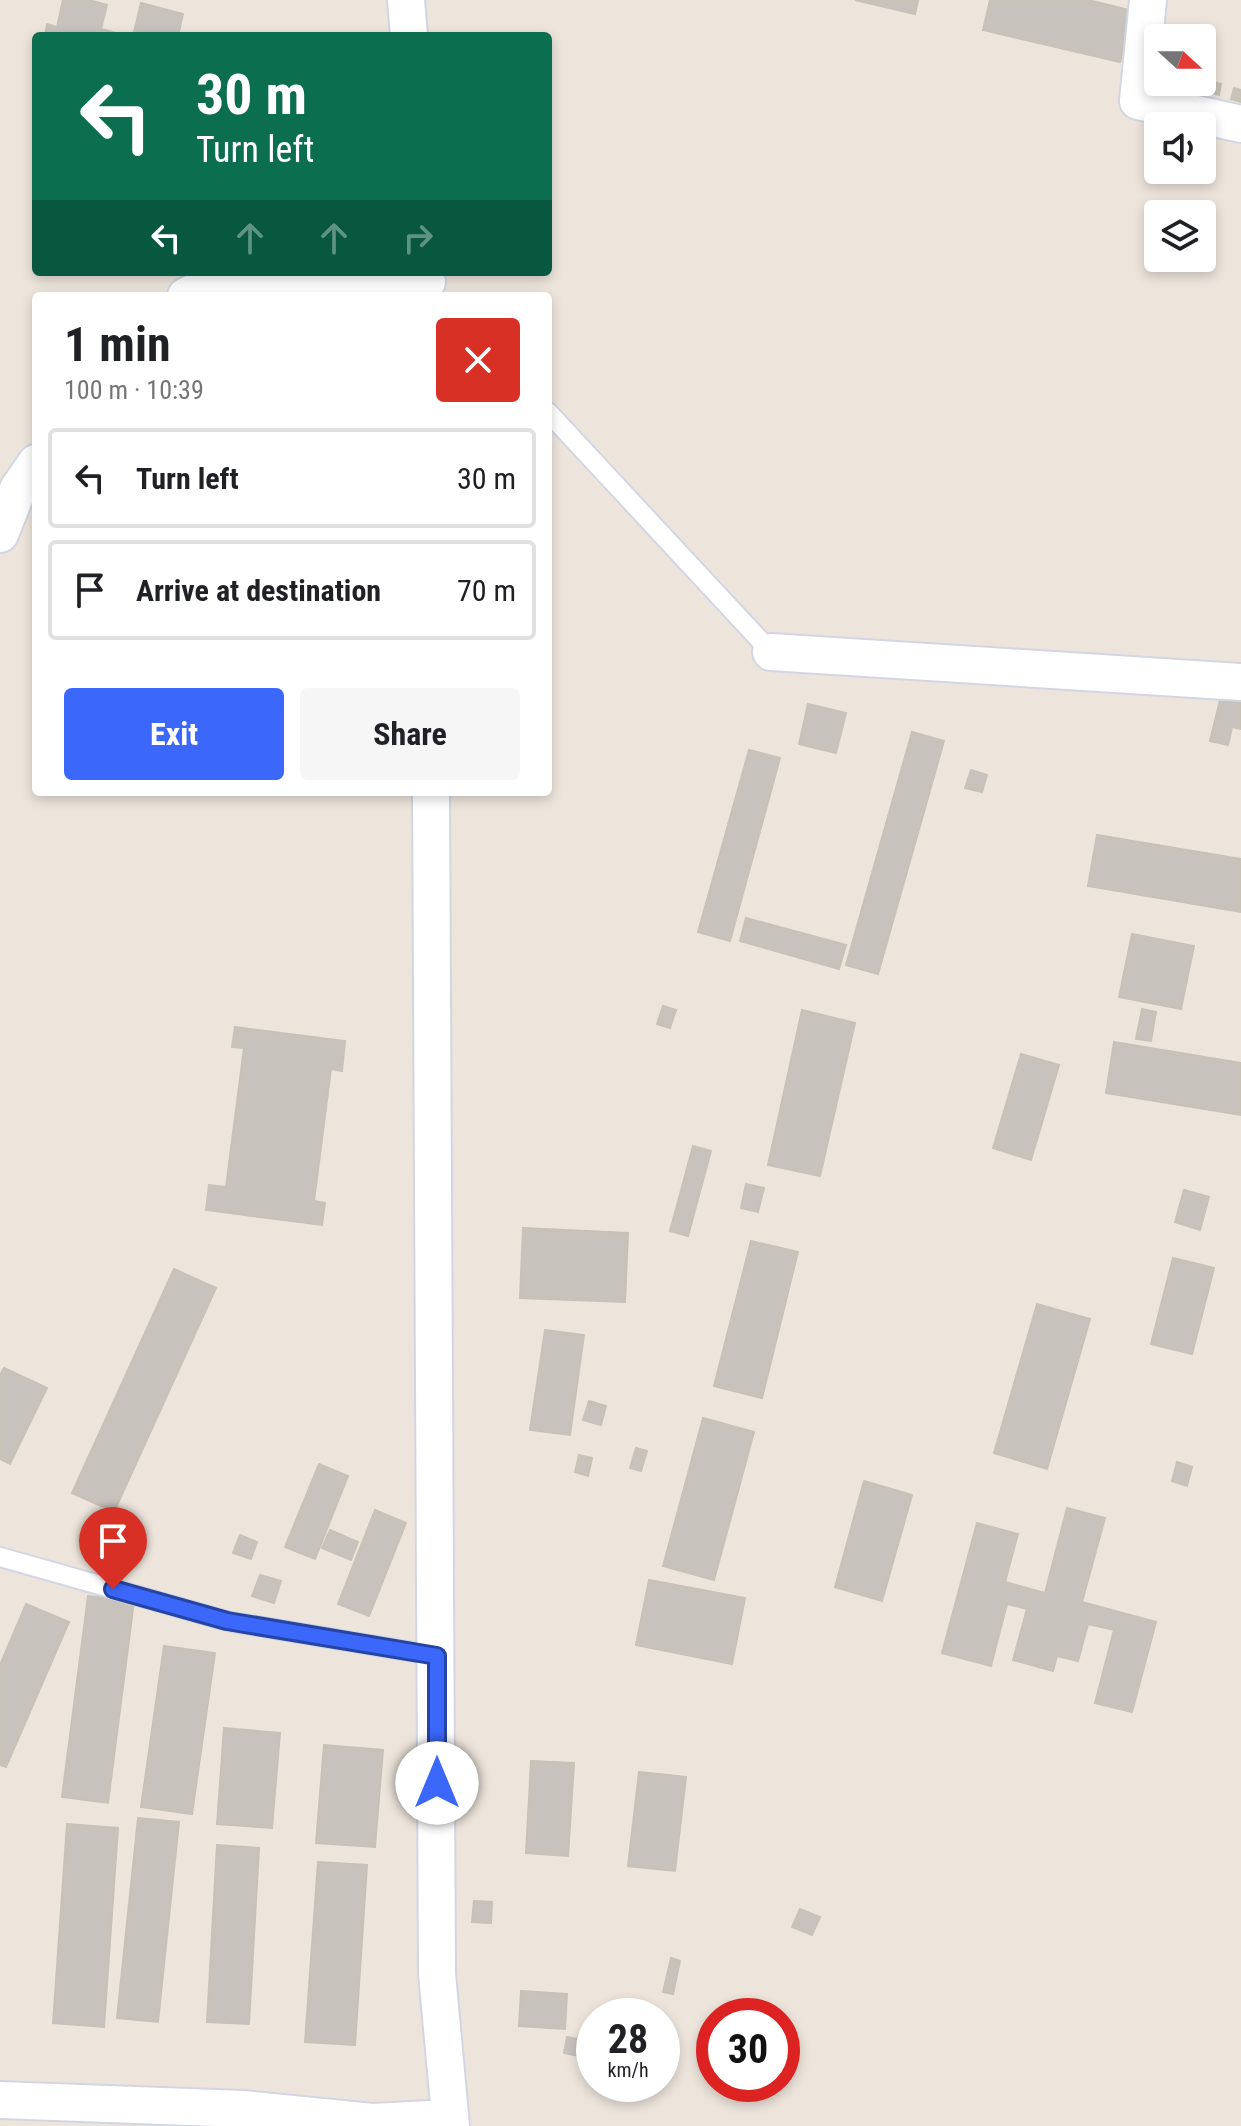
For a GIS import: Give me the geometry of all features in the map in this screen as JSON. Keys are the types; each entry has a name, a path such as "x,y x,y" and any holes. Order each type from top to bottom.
{"street":[{"path":"406,0 409,32"},
{"path":"1148,0 1138,101 1241,124"},
{"path":"194,292 218,280 430,286"},
{"path":"0,534 18,489 32,469"},
{"path":"771,652 1241,682"},
{"path":"0,2100 243,2109 372,2122 450,2122 437,1974 431,796"}],"lane":[{"path":"552,416 771,652"},
{"path":"0,1557 227,1621 437,1656"}],"building":[{"path":"63,0 89,0 107,5 101,29 113,32 46,32 47,24 57,27"},
{"path":"855,0 918,0 915,14"},
{"path":"990,0 1088,0 1133,11 1120,62 983,30"},
{"path":"141,3 183,14 179,32 134,32"},
{"path":"1216,83 1221,84 1219,95 1216,94"},
{"path":"1234,88 1241,90 1241,102 1231,99"},
{"path":"1225,680 1241,683 1241,729 1232,727 1228,745 1210,741"},
{"path":"808,704 846,713 836,753 799,744"},
{"path":"912,732 944,741 878,974 846,965"},
{"path":"749,750 780,758 730,941 698,932"},
{"path":"971,770 987,775 982,792 965,788"},
{"path":"1097,835 1241,859 1241,912 1088,886"},
{"path":"746,918 846,945 839,969 740,941"},
{"path":"1132,934 1194,946 1181,1009 1119,997"},
{"path":"663,1006 676,1010 670,1028 657,1024"},
{"path":"1142,1009 1156,1012 1151,1041 1136,1039"},
{"path":"802,1010 855,1023 820,1176 768,1165"},
{"path":"235,1027 345,1041 342,1071 331,1069 314,1201 325,1203 322,1225 206,1210 209,1185 226,1187 244,1048 232,1047"},
{"path":"1114,1042 1241,1063 1241,1115 1106,1093"},
{"path":"1021,1054 1059,1065 1031,1160 993,1148"},
{"path":"693,1146 711,1151 688,1236 670,1231"},
{"path":"746,1184 764,1188 758,1212 741,1208"},
{"path":"1184,1190 1209,1197 1200,1230 1175,1222"},
{"path":"523,1228 628,1233 625,1302 520,1298"},
{"path":"751,1241 798,1252 762,1398 714,1386"},
{"path":"1173,1258 1214,1268 1192,1354 1151,1344"},
{"path":"174,1269 216,1288 114,1512 72,1493"},
{"path":"1037,1304 1090,1319 1047,1469 994,1453"},
{"path":"545,1330 584,1335 570,1435 530,1430"},
{"path":"4,1368 47,1388 10,1464 0,1459 0,1375"},
{"path":"589,1401 606,1406 601,1425 583,1420"},
{"path":"703,1418 754,1432 714,1580 663,1566"},
{"path":"636,1448 647,1451 641,1471 630,1468"},
{"path":"579,1455 592,1458 588,1476 575,1472"},
{"path":"1177,1462 1192,1467 1187,1486 1172,1481"},
{"path":"319,1464 348,1476 315,1559 285,1547"},
{"path":"864,1481 912,1495 882,1601 835,1587"},
{"path":"1067,1508 1105,1518 1082,1602 1156,1622 1132,1712 1095,1703 1114,1630 1088,1624 1078,1661 1057,1656 1053,1671 1013,1660 1027,1609 1007,1604 991,1666 942,1653 977,1523 1018,1534 1005,1582 1045,1593"},
{"path":"375,1510 406,1523 369,1616 338,1604"},
{"path":"330,1530 358,1542 351,1560 322,1548"},
{"path":"240,1535 257,1542 251,1559 233,1553"},
{"path":"260,1575 281,1581 274,1603 252,1596"},
{"path":"649,1580 745,1598 732,1664 636,1645"},
{"path":"88,1596 134,1601 108,1803 62,1797"},
{"path":"26,1604 69,1622 6,1767 0,1765 0,1665"},
{"path":"164,1646 215,1653 192,1814 141,1807"},
{"path":"224,1728 280,1733 272,1828 217,1824"},
{"path":"324,1745 383,1750 375,1847 316,1843"},
{"path":"531,1761 574,1763 568,1856 526,1853"},
{"path":"639,1772 686,1777 675,1871 628,1866"},
{"path":"138,1818 179,1822 158,2022 117,2018"},
{"path":"67,1824 118,1828 104,2027 53,2023"},
{"path":"217,1845 259,1848 249,2024 207,2022"},
{"path":"318,1862 367,1865 355,2045 305,2042"},
{"path":"474,1901 492,1902 491,1923 472,1922"},
{"path":"800,1909 820,1917 812,1935 792,1927"},
{"path":"671,1958 680,1961 673,1994 663,1992"},
{"path":"521,1991 567,1994 565,2029 519,2026"},
{"path":"567,2037 576,2039 576,2055 564,2053"}],"route":[{"path":"113,1589 227,1621 437,1656 437,1783"}]}
